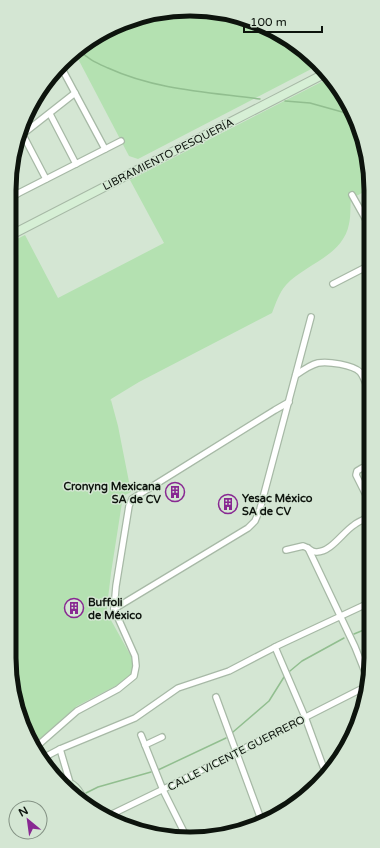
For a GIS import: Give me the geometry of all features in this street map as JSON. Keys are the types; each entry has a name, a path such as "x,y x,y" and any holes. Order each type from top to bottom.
{"main road":[{"name":"LIBRAMIENTO PESQUERÍA","path":"16,232 321,75"}],"street":[{"path":"64,70 105,149"},
{"path":"26,133 75,93"},
{"path":"50,114 76,164"},
{"path":"23,140 46,179"},
{"path":"17,194 121,141"},
{"path":"352,195 364,216"},
{"path":"333,284 364,268"},
{"path":"114,608 248,528 255,521 260,509 311,317"},
{"path":"296,375 324,362 354,368 364,378"},
{"path":"39,745 78,711 118,689 134,676 136,666 135,656 114,608 116,586 129,506 132,499 289,402"},
{"path":"362,468 357,471 356,475 364,491"},
{"path":"286,550 303,546 317,552 331,546 354,525 364,519"},
{"path":"308,548 355,647 364,669"},
{"path":"46,756 60,749 135,718 178,688 229,671 275,647 364,605"},
{"path":"275,647 305,717 323,770"},
{"name":"CALLE VICENTE GUERRERO","path":"113,814 163,790 362,689"},
{"path":"216,697 260,817"},
{"path":"141,735 163,790 184,832"},
{"path":"145,745 162,737"},
{"path":"60,749 69,783"}],"green space":[{"path":"201,16 224,19 257,29 277,39 305,59 314,68 138,159 129,156 77,57 93,45 123,29 167,17"},
{"path":"325,80 341,103 355,134 363,167 364,192 351,199 349,224 345,235 339,244 322,259 303,271 286,285 272,313 139,382 111,399 110,401 111,400 118,426 131,492 123,496 111,573 107,613 132,658 135,669 133,673 123,682 77,706 37,741 25,714 19,692 16,669 16,240 25,235 58,298 164,243 130,180"}],"waterway":[{"path":"83,53 100,64 126,75 163,86 260,99"},
{"path":"285,101 310,103 346,113"},
{"path":"354,634 364,630"},
{"path":"290,671 302,661 344,638"},
{"path":"233,732 269,701 284,677"},
{"path":"158,770 226,738"},
{"path":"86,793 98,787 151,772"}],"place":[{"name":"Cronyng Mexicana SA de CV","path":"175,492"},
{"name":"Yesac México SA de CV","path":"228,504"},
{"name":"Buffoli de México","path":"74,608"}]}
